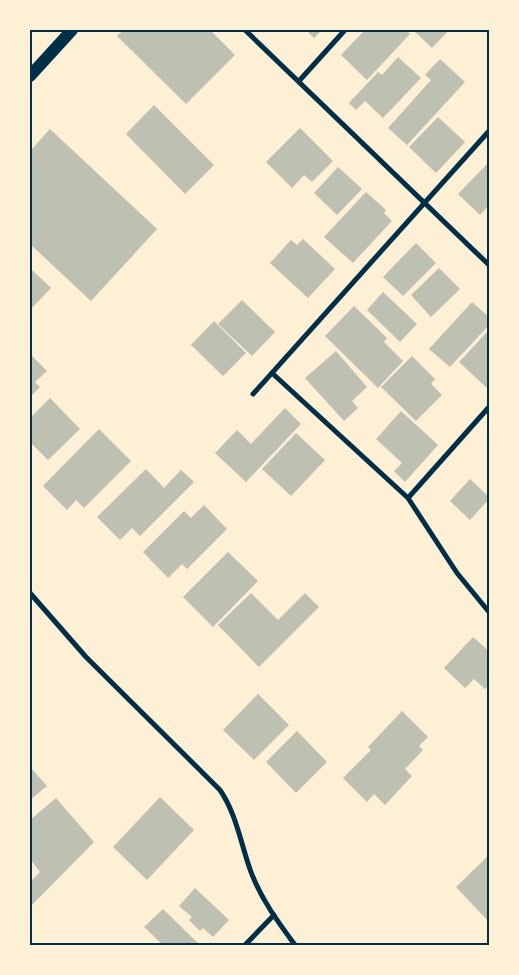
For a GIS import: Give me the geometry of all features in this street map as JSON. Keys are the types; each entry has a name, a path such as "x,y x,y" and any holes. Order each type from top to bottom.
{"main road":[{"path":"30,76 72,30"}],"street":[{"path":"246,30 489,265"},
{"path":"299,81 345,30"},
{"path":"253,394 489,131"},
{"path":"272,373 408,498 457,573 489,612"},
{"path":"408,498 489,407"},
{"path":"30,593 92,663 220,790 233,813 243,851 252,875 274,915 295,945"},
{"path":"245,945 274,915"}],"building":[{"path":"123,30 210,30 235,55 186,104 117,36"},
{"path":"306,30 322,30 314,38"},
{"path":"365,30 405,30 410,34 367,80 341,55"},
{"path":"413,30 449,30 432,48"},
{"path":"398,57 421,78 383,118 365,101 356,110 349,103 378,72 382,75"},
{"path":"440,59 465,82 407,145 388,128 431,80 425,75"},
{"path":"154,105 214,165 185,194 126,134"},
{"path":"438,117 465,142 436,173 409,147"},
{"path":"300,128 333,161 312,182 304,175 292,188 266,162"},
{"path":"50,129 157,229 91,301 30,244 30,151"},
{"path":"489,162 489,205 480,215 458,194"},
{"path":"338,167 362,189 337,215 314,193"},
{"path":"366,192 386,210 384,213 392,221 353,263 324,237"},
{"path":"303,239 335,269 308,298 270,263 291,240 297,245"},
{"path":"416,243 436,263 403,296 383,277"},
{"path":"30,268 51,288 30,310"},
{"path":"439,268 460,289 431,317 411,295"},
{"path":"383,292 417,324 400,342 367,310"},
{"path":"242,300 275,332 252,356 218,324"},
{"path":"472,302 489,317 489,325 450,367 429,349"},
{"path":"354,306 387,338 384,342 403,361 378,388 325,336"},
{"path":"214,321 246,353 223,376 191,345"},
{"path":"489,330 489,390 459,362"},
{"path":"336,351 367,387 352,401 358,408 344,421 305,378"},
{"path":"30,354 47,371 35,382 40,387 30,397"},
{"path":"412,356 435,379 431,384 442,395 416,421 381,387"},
{"path":"50,398 80,429 48,460 30,442 30,418"},
{"path":"285,408 301,424 246,482 215,453 237,430 251,444"},
{"path":"401,411 438,445 405,482 394,471 402,463 376,439"},
{"path":"99,429 131,461 84,508 76,500 67,510 43,486"},
{"path":"296,433 325,460 291,496 262,469"},
{"path":"146,469 164,488 181,470 194,482 140,536 132,528 120,540 97,517"},
{"path":"470,479 489,499 470,520 450,501"},
{"path":"204,505 227,529 187,569 182,564 168,578 143,552 184,511 191,518"},
{"path":"228,552 258,581 213,627 183,597"},
{"path":"251,593 278,620 305,593 319,607 259,667 218,625"},
{"path":"473,637 489,651 489,685 485,689 474,679 465,688 444,668"},
{"path":"258,694 289,725 254,760 223,730"},
{"path":"402,711 428,737 419,746 423,750 405,769 412,776 385,805 374,794 367,802 343,778 371,750 368,747"},
{"path":"297,731 327,762 296,793 266,762"},
{"path":"30,767 47,786 30,800"},
{"path":"160,797 194,830 147,880 113,847"},
{"path":"56,798 94,842 30,907 30,882 40,872 30,859 30,820"},
{"path":"489,855 489,922 456,887"},
{"path":"195,888 229,920 213,937 203,928 200,931 189,920 192,917 179,906"},
{"path":"163,909 200,945 163,945 144,927"}]}
